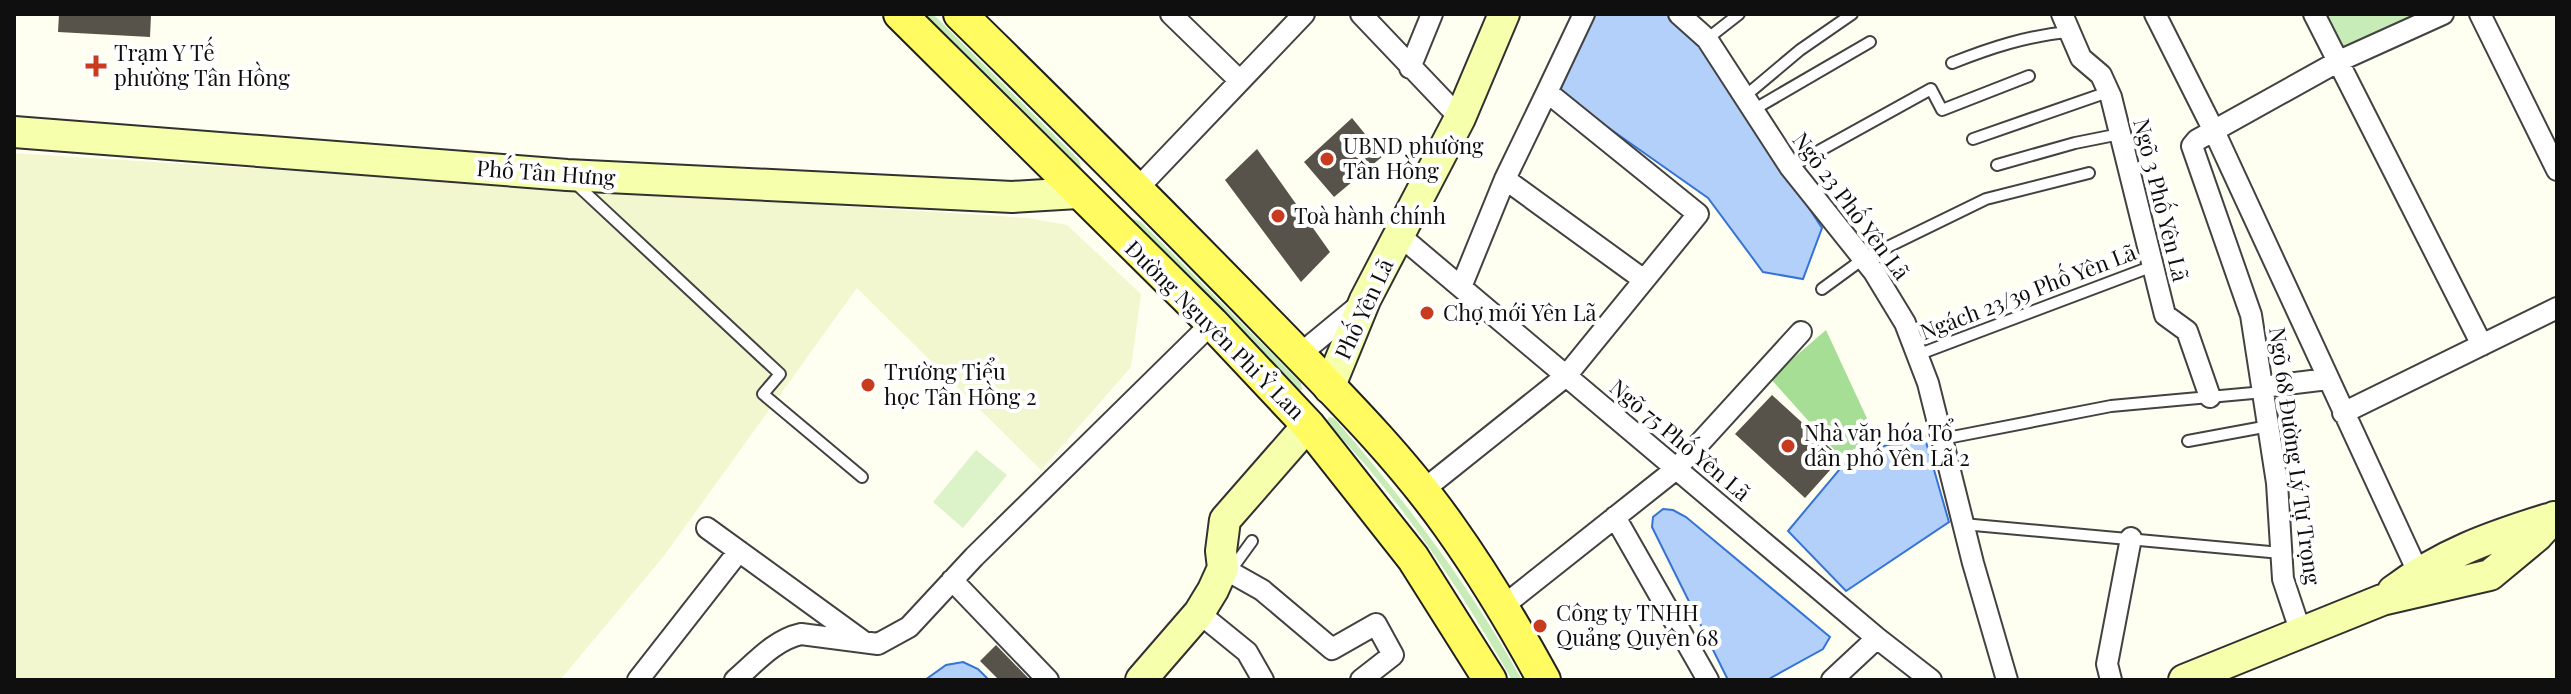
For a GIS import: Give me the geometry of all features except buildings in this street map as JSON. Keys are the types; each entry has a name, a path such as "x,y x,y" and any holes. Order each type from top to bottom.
{"main road":[{"name":"Đường Nguyên Phi Ỷ Lan","path":"900,14 1212,323 1308,425 1413,558 1490,680"},
{"name":"Đường Nguyên Phi Ỷ Lan","path":"960,14 1138,188 1299,355 1422,491 1502,607 1544,680"},
{"path":"1078,193 1138,188"},
{"path":"1308,425 1329,388"}],"street":[{"path":"1171,14 1240,81"},
{"path":"1138,188 1304,14"},
{"path":"1361,14 1460,118"},
{"path":"1410,68 1432,14"},
{"name":"Phố Yên Lã","path":"1329,388 1365,300 1460,118 1504,14"},
{"path":"1461,287 1505,179 1584,14"},
{"path":"2155,14 2214,131 2418,572"},
{"path":"2314,14 2482,345"},
{"path":"2214,131 2339,61 2443,14"},
{"path":"2480,14 2557,170"},
{"name":"Ngõ 23 Phố Yên Lã","path":"1690,18 1707,39 1790,167 1874,272 1905,323 1928,383 1963,524 2007,680"},
{"name":"Ngõ 3 Phố Yên Lã","path":"2066,23 2081,58 2101,75 2108,92 2165,315 2187,331 2210,397"},
{"path":"1422,491 1566,376 1698,214 1547,92"},
{"name":"Ngõ 68 Đường Lý Tự Trọng","path":"2214,131 2197,140 2192,151 2251,315 2277,483 2283,579 2301,633"},
{"name":"Phố Tân Hưng","path":"14,132 567,175 1012,197 1078,193"},
{"path":"1505,179 1644,280"},
{"name":"Ngõ 75 Phố Yên Lã","path":"1399,235 1877,638 1931,680"},
{"path":"1299,355 1365,300"},
{"path":"2343,413 2557,308"},
{"path":"735,680 776,644 793,636 801,634 878,644 909,627 952,580 1212,323"},
{"path":"1502,607 1676,469 1801,332"},
{"path":"2264,389 2328,379"},
{"path":"1308,425 1225,520 1221,551 1226,570 1262,590 1332,649 1376,624 1393,655 1361,680"},
{"path":"1615,517 1708,680"},
{"path":"2382,600 2418,572 2484,538 2556,517"},
{"path":"2184,680 2382,600 2490,575 2556,517"},
{"path":"707,528 867,644"},
{"path":"2111,680 2107,664 2131,538"},
{"path":"638,680 739,551"},
{"path":"1141,680 1199,613 1226,570"},
{"path":"952,580 1048,680"},
{"path":"1199,613 1247,652 1263,680"},
{"path":"1832,680 1877,638"}],"lane":[{"path":"1707,39 1739,14"},
{"path":"1748,103 1800,50 1852,14"},
{"path":"1952,63 1991,48 2047,34 2066,23"},
{"path":"1748,103 1870,42"},
{"path":"1790,167 1931,89 1942,110 2029,76"},
{"path":"1973,139 2108,92"},
{"path":"1997,165 2120,134"},
{"path":"1822,289 1863,259 1986,199 2089,173"},
{"path":"567,175 780,374 763,394 862,477"},
{"name":"Ngách 23/39 Phố Yên Lã","path":"1917,355 2153,266"},
{"path":"1942,439 2111,406 2264,389"},
{"path":"2188,441 2269,426"},
{"path":"1963,524 2281,553"},
{"path":"1226,570 1252,541"}],"green space":[{"path":"921,14 933,14 1079,160 1081,167 1079,169"},
{"path":"2319,14 2425,14 2344,53"},
{"path":"14,153 1028,218 1067,225 1141,294 1131,367 1041,470 857,288 663,557 560,680 14,680"},
{"path":"1134,219 1141,222 1301,383 1302,390 1297,391 1132,223"},
{"path":"1826,330 1877,440 1839,455 1770,378"},
{"path":"1329,417 1334,418 1360,449 1435,544 1522,680 1512,680 1428,546 1381,484 1329,425"},
{"path":"976,450 1007,475 963,528 933,502"}],"water":[{"path":"1592,14 1675,14 1688,23 1822,228 1803,279 1763,272 1708,198 1559,93"},
{"path":"1924,435 1949,522 1846,591 1788,531 1844,464 1880,447"},
{"path":"1663,509 1686,517 1830,637 1823,649 1767,680 1728,680 1652,527 1653,517"},
{"path":"963,662 978,669 989,680 925,680 946,665"}],"place":[{"name":"Trạm Y Tế phường Tân Hồng","path":"96,66"},
{"name":"UBND phường Tân Hồng","path":"1327,159"},
{"name":"Toà hành chính","path":"1278,216"},
{"name":"Chợ mới Yên Lã","path":"1427,313"},
{"name":"Trường Tiểu học Tân Hồng 2","path":"868,385"},
{"name":"Nhà văn hóa Tổ dân phố Yên Lã 2","path":"1788,446"},
{"name":"Công ty TNHH Quảng Quyên 68","path":"1540,626"}]}
